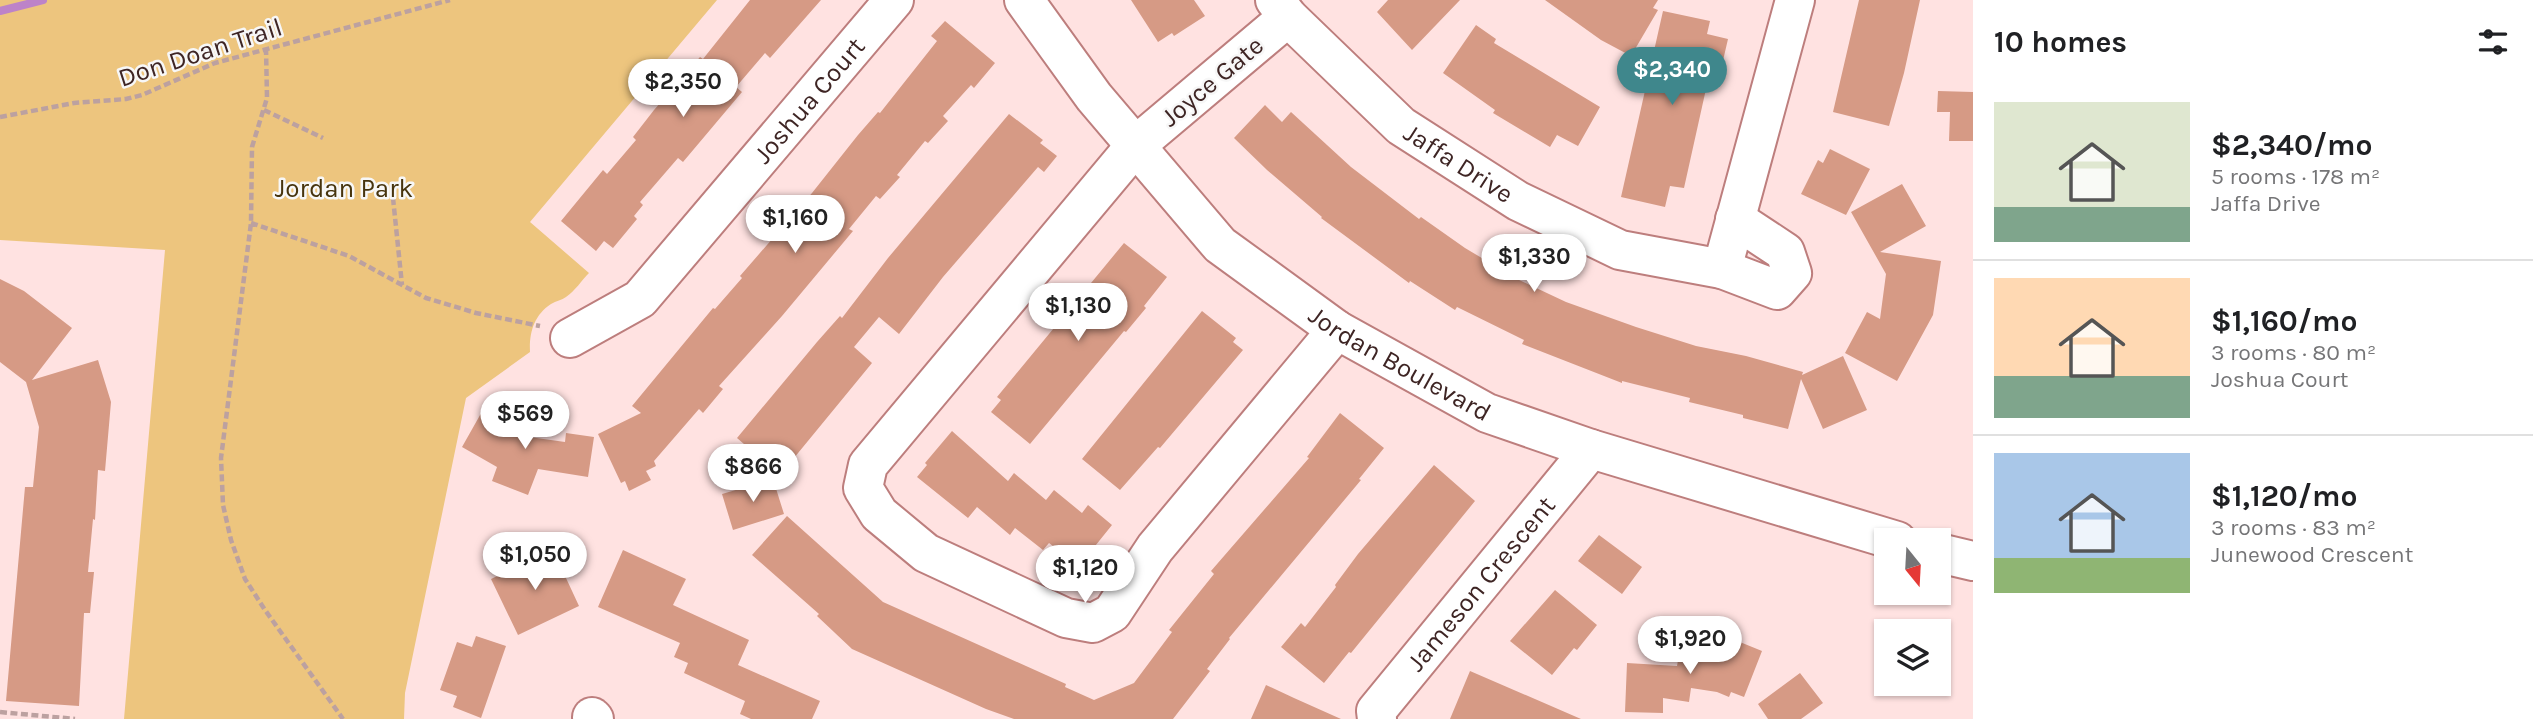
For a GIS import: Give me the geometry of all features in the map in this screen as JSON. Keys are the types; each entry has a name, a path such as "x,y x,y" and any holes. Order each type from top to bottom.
{"street":[{"name":"Joshua Court","path":"570,338 640,299 894,0"},
{"name":"Jordan Boulevard","path":"1024,0 1094,97 1220,245 1337,330 1487,413 1591,449 1874,534"},
{"path":"1722,269 1795,0"},
{"name":"Joyce Gate","path":"1282,8 1135,146 868,465 863,488 879,514 926,553 1066,618 1093,623 1112,614 1155,548 1337,330"},
{"name":"Jaffa Drive","path":"1282,8 1401,126 1518,201 1620,250 1722,269 1777,290 1792,273 1785,251 1735,219"},
{"name":"Jameson Crescent","path":"1377,719 1376,711 1591,449"},
{"path":"1951,556 1973,561"}],"path":[{"name":"Don Doan Trail","path":"0,117 74,103 126,99 142,95 215,63 450,0"},
{"path":"266,48 267,98 252,147 251,223 221,458 223,505 231,540 245,579 343,719"},
{"path":"264,110 323,138"},
{"path":"393,198 402,286"},
{"path":"251,223 349,256 426,298 476,313 534,324 570,338"},
{"path":"0,712 75,719"}],"green space":[{"name":"Jordan Park","path":"0,0 717,0 530,222 589,273 569,295 540,313 530,338 530,352 466,398 405,693 404,719 124,719 165,250 0,240"}],"building":[{"path":"750,0 821,0 770,58 765,53 736,87 742,92 683,162 678,158 640,202 643,205 634,216 637,219 613,248 604,241 596,251 561,221 603,170 607,174 636,140 633,137 654,110 700,57 703,59"},
{"path":"1131,0 1194,0 1205,16 1174,36 1172,33 1158,42"},
{"path":"1388,0 1460,0 1412,50 1377,12"},
{"path":"1545,0 1658,0 1653,8 1658,10 1631,56 1601,40"},
{"path":"1859,0 1920,0 1889,126 1833,112"},
{"path":"1663,11 1710,21 1707,34 1728,39 1718,82 1708,80 1684,188 1670,186 1665,207 1621,197"},
{"path":"945,21 995,63 974,88 971,85 943,116 948,121 928,143 925,141 897,175 900,177 880,199 876,196 849,229 853,231 719,386 723,389 703,413 699,409 654,461 656,466 646,471 651,480 629,491 625,481 621,483 598,434 641,413 632,406 713,308 715,309 742,278 740,276 858,135 878,112 880,113 937,41 931,36"},
{"path":"1476,25 1496,39 1494,43 1600,107 1578,146 1557,135 1550,147 1493,113 1495,110 1443,73"},
{"path":"1938,91 1973,92 1973,141 1949,141 1950,112 1937,112"},
{"path":"1265,105 1282,122 1291,112 1351,167 1419,219 1421,217 1465,248 1517,279 1566,302 1636,327 1696,346 1803,372 1802,375 1843,356 1867,410 1823,429 1801,379 1788,429 1689,402 1690,398 1622,383 1522,344 1524,340 1457,307 1455,310 1410,281 1409,283 1321,218 1267,170 1234,138"},
{"path":"1009,114 1043,140 1040,143 1057,156 1044,172 1038,167 943,277 899,334 879,317 854,347 872,363 780,475 737,438 817,342 840,316 842,318 888,258"},
{"path":"1830,149 1870,169 1846,215 1801,194 1818,160 1823,163"},
{"path":"1902,184 1926,226 1880,252 1941,261 1933,315 1897,381 1845,353 1867,312 1880,319 1886,274 1851,212"},
{"path":"1124,243 1167,277 1144,306 1146,308 1030,444 991,412 1001,400 997,397"},
{"path":"0,279 24,291 72,328 32,380 98,360 111,402 105,471 98,470 88,572 94,572 90,613 84,613 79,706 6,701 25,487 33,487 39,427 26,382 0,362"},
{"path":"1202,311 1236,338 1233,342 1243,350 1160,448 1158,447 1120,490 1082,459"},
{"path":"488,401 517,418 508,434 565,442 566,433 594,437 588,477 538,469 528,495 492,481 497,467 462,447"},
{"path":"1340,413 1384,448 1359,479 1361,480 1229,638 1207,669 1210,671 1173,719 1014,719 986,709 852,649 817,616 819,614 752,555 787,516 883,602 1066,684 1065,687 1094,700 1134,683 1172,632 1169,630 1214,574 1211,571 1309,458 1307,457"},
{"path":"952,431 1008,481 1014,473 1046,500 1054,490 1082,513 1088,505 1112,525 1079,566 1049,543 1043,550 1015,528 1010,535 977,507 968,518 917,477 927,465 925,463"},
{"path":"1434,465 1475,501 1324,683 1281,647 1301,623 1305,627 1358,554"},
{"path":"773,479 784,514 733,530 722,494"},
{"path":"1599,535 1642,567 1622,594 1578,561"},
{"path":"553,550 579,606 518,635 491,579"},
{"path":"623,550 686,579 673,605 749,640 738,665 820,701 812,719 751,719 740,714 745,701 684,673 688,663 674,657 680,643 598,607"},
{"path":"1555,590 1597,625 1552,675 1510,641"},
{"path":"476,636 506,646 481,718 453,707 457,696 440,690 457,642 472,647"},
{"path":"1735,640 1762,651 1744,697 1731,692 1729,697 1691,688 1689,702 1663,698 1663,713 1625,712 1627,663 1677,666 1681,643 1731,651"},
{"path":"1470,671 1581,719 1450,719"},
{"path":"1800,673 1823,703 1801,719 1768,719 1758,704"},
{"path":"1266,685 1294,698 1341,719 1251,719"}],"waterway":[{"path":"0,11 43,0"}]}
